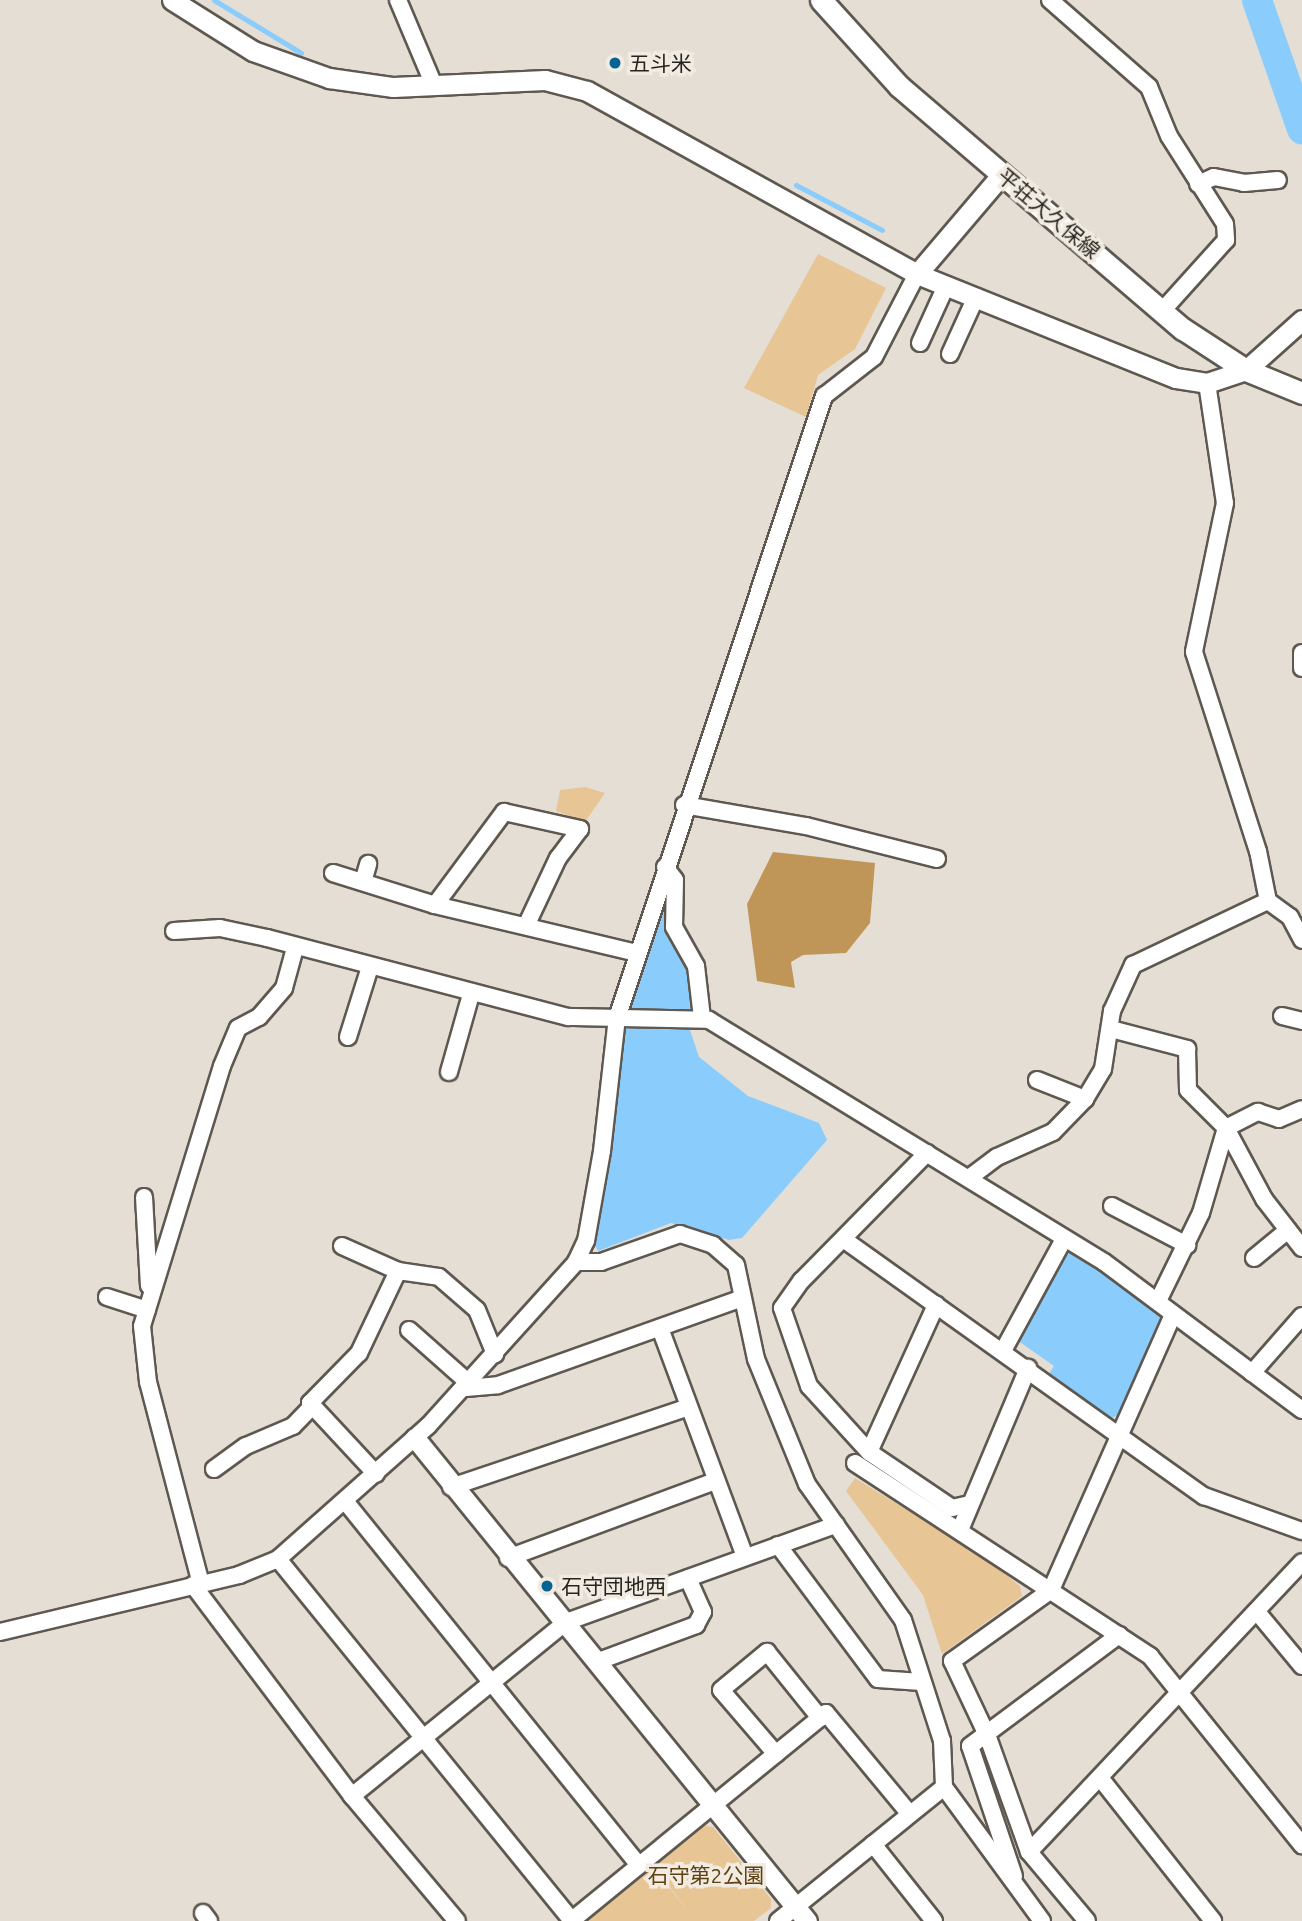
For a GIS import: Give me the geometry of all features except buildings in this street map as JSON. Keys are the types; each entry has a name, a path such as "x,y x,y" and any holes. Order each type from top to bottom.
{"main road":[{"name":"平荘大久保線","path":"821,0 871,59 1163,310 1246,370 1302,393"}],"street":[{"path":"173,0 253,51 293,66 365,85 545,80 587,91 916,274 1139,367 1206,383 1246,370 1302,320"},
{"path":"398,0 433,83"},
{"path":"1049,0 1149,87 1168,136 1225,224 1226,240 1163,310"},
{"path":"0,1632 197,1585 278,1559 376,1474 468,1386 576,1262 586,1241 600,1164 617,1018 684,805 824,396 874,357 916,274 1002,174"},
{"path":"1198,184 1214,177 1244,183 1278,180"},
{"path":"920,343 946,286"},
{"path":"950,354 976,297"},
{"path":"1206,383 1225,503 1194,652 1258,850 1268,901"},
{"path":"1302,653 1302,668"},
{"path":"684,805 806,826 937,859"},
{"path":"435,905 504,812 580,829 558,858 526,926"},
{"path":"363,882 368,864"},
{"path":"665,867 675,880 674,928 696,966 702,1018"},
{"path":"333,873 435,905 636,953"},
{"path":"1268,901 1296,916 1302,940"},
{"path":"969,1178 997,1157 1054,1132 1085,1099 1103,1069 1114,1002 1133,965 1268,901"},
{"path":"174,931 220,928 569,1017 702,1018 969,1178 1064,1239 1158,1301 1172,1315 1302,1410"},
{"path":"295,948 284,988 259,1017 237,1028 194,1148 148,1304 141,1345 197,1585 352,1796 457,1921"},
{"path":"348,1037 370,967"},
{"path":"449,1072 471,994"},
{"path":"1282,1016 1302,1021"},
{"path":"1111,1029 1187,1049 1188,1090 1226,1128 1264,1199 1302,1248"},
{"path":"1037,1080 1085,1099"},
{"path":"1158,1301 1187,1245 1226,1128 1258,1112 1279,1119 1302,1109"},
{"path":"927,1153 853,1226 846,1241 801,1281 782,1308 809,1386 869,1452 952,1508 969,1504"},
{"path":"144,1198 148,1304"},
{"path":"1112,1206 1187,1245"},
{"path":"1254,1258 1288,1230"},
{"path":"576,1262 601,1262 680,1234 726,1255 736,1265 739,1299 784,1431 807,1484 903,1620 942,1741 944,1787 1042,1921"},
{"path":"1004,1349 1064,1239"},
{"path":"846,1241 1004,1349 1204,1496 1302,1531"},
{"path":"342,1246 398,1270 439,1277 477,1310 495,1354"},
{"path":"214,1469 246,1446 293,1426 312,1406 359,1353 398,1270"},
{"path":"107,1297 148,1304"},
{"path":"409,1330 468,1386 498,1385 739,1299"},
{"path":"869,1452 936,1305"},
{"path":"1087,1921 1029,1852 987,1735 953,1661 1051,1590 1172,1315"},
{"path":"1252,1373 1302,1316"},
{"path":"660,1328 686,1408 745,1557"},
{"path":"960,1530 1028,1368"},
{"path":"312,1406 376,1474"},
{"path":"451,1487 686,1408"},
{"path":"415,1438 508,1558 566,1622 801,1914"},
{"path":"855,1463 1119,1635 1163,1668 1302,1845"},
{"path":"508,1558 715,1482"},
{"path":"345,1501 639,1865"},
{"path":"352,1796 566,1622 836,1525"},
{"path":"778,1545 878,1679 921,1682"},
{"path":"278,1559 572,1921 826,1713 909,1814"},
{"path":"1029,1852 1258,1613 1302,1563"},
{"path":"596,1662 696,1625 703,1612 688,1578"},
{"path":"1258,1613 1302,1666"},
{"path":"1019,1890 970,1746 1119,1635"},
{"path":"776,1754 722,1690 749,1667 768,1652 820,1718"},
{"path":"1101,1779 1213,1921"},
{"path":"778,1921 801,1914 873,1843 944,1787"},
{"path":"873,1843 934,1921"}],"green space":[{"path":"818,254 886,288 855,349 818,375 806,417 744,388"},
{"path":"585,787 605,793 585,822 556,811 560,790"},
{"path":"855,1478 980,1555 1020,1586 1022,1596 942,1654 923,1595 846,1491"},
{"name":"石守第2公園","path":"700,1825 713,1827 771,1899 771,1908 754,1921 585,1921 651,1864 690,1914 652,1863"}],"shaded area":[{"path":"773,852 875,863 870,923 846,953 803,955 791,962 795,988 757,981 747,904"}],"water":[{"path":"663,894 665,929 690,973 692,1009 633,1011 628,1003"},
{"path":"688,1024 699,1057 748,1096 819,1123 827,1140 742,1238 729,1240 671,1223 598,1251 592,1239 612,1135 621,1032 627,1025"},
{"path":"1073,1250 1160,1308 1162,1318 1120,1414 1112,1418 1049,1374 1054,1366 1017,1340 1064,1252"}],"waterway":[{"path":"214,0 301,53"},
{"path":"1257,0 1302,129"},
{"path":"796,185 882,230"}],"place":[{"name":"五斗米","path":"615,63"},
{"name":"石守団地西","path":"547,1586"}]}
